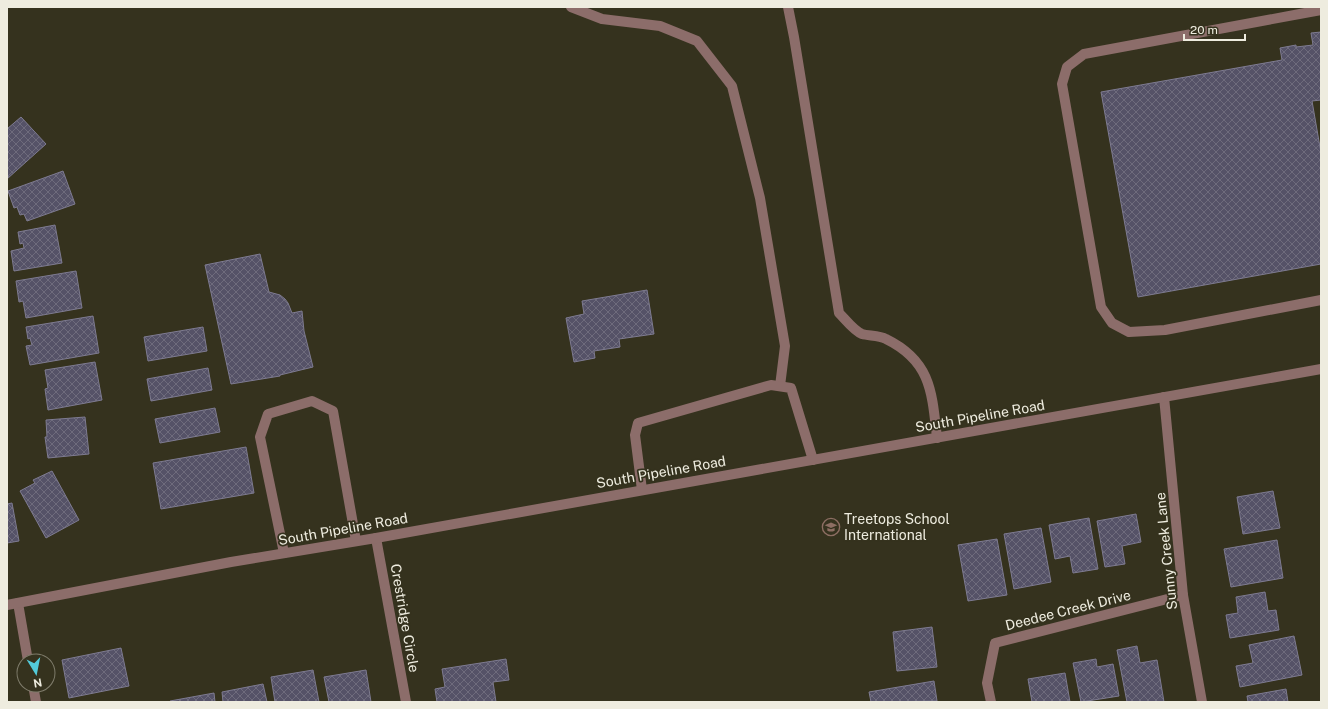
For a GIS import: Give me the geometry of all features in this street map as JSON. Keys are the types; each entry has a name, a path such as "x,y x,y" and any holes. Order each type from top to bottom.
{"street":[{"path":"571,7 602,19 660,26 697,41 732,86 760,198 785,346 780,386"},
{"path":"788,7 839,313 860,333 885,338 917,360 925,374 932,400 937,438"},
{"path":"1321,10 1084,54 1067,67 1062,84 1101,307 1112,324 1129,332 1165,330 1321,300"},
{"name":"South Pipeline Road","path":"7,605 284,553 376,538 1321,369"},
{"path":"642,490 635,435 638,423 771,385 791,388 813,460"},
{"name":"Sunny Creek Lane","path":"1164,396 1183,595 1202,702"},
{"path":"284,553 260,437 268,414 312,401 333,411 356,541"},
{"name":"Crestridge Circle","path":"376,538 406,702"},
{"name":"Deedee Creek Drive","path":"991,702 987,683 995,643 1183,595"},
{"path":"18,603 27,653"}],"building":[{"path":"1321,32 1321,100 1312,101 1321,153 1321,264 1138,297 1101,92 1282,60 1280,48 1296,45 1296,47 1313,45 1311,33"},
{"path":"21,117 46,144 7,179 7,129"},
{"path":"63,171 75,204 27,221 24,214 20,215 17,207 14,208 8,191"},
{"path":"55,225 62,263 14,271 11,251 24,248 23,243 20,244 18,232"},
{"path":"260,254 269,292 280,295 285,299 292,313 302,311 304,331 313,367 280,376 231,384 205,265"},
{"path":"76,271 82,308 26,318 23,301 19,302 16,281"},
{"path":"647,290 654,334 619,339 620,347 594,351 595,358 574,362 566,318 584,314 582,301"},
{"path":"93,316 99,353 30,365 26,346 32,345 30,338 28,339 26,327"},
{"path":"203,327 207,351 148,361 144,337"},
{"path":"95,362 102,400 48,410 45,389 48,388 45,370"},
{"path":"208,368 212,390 151,401 147,379"},
{"path":"215,408 220,432 160,443 155,419"},
{"path":"85,417 89,454 48,458 45,437 47,437 46,420"},
{"path":"246,447 254,493 161,509 153,463"},
{"path":"52,471 79,520 46,538 20,491 35,483 33,480"},
{"path":"1273,491 1280,528 1243,534 1237,497"},
{"path":"12,503 19,541 7,543 7,504"},
{"path":"1136,514 1141,542 1122,546 1125,564 1105,567 1097,521"},
{"path":"1089,518 1098,569 1073,573 1070,556 1055,559 1049,525"},
{"path":"1041,528 1051,582 1014,589 1004,534"},
{"path":"997,539 1007,595 968,601 958,545"},
{"path":"1277,540 1283,578 1231,587 1224,549"},
{"path":"1265,592 1268,611 1276,610 1279,630 1230,638 1226,615 1238,613 1236,597"},
{"path":"932,627 937,667 897,671 893,632"},
{"path":"1294,636 1302,675 1240,687 1236,666 1253,663 1249,645"},
{"path":"1137,646 1140,663 1157,660 1164,702 1127,702 1117,650"},
{"path":"121,648 129,686 69,698 62,660"},
{"path":"506,659 509,680 493,682 496,702 437,702 435,689 445,687 442,669"},
{"path":"1096,659 1097,667 1113,664 1119,696 1081,702 1073,663"},
{"path":"313,670 319,702 275,702 271,677"},
{"path":"366,670 371,702 329,702 324,677"},
{"path":"1065,673 1070,702 1032,702 1028,679"},
{"path":"934,681 937,701 871,702 869,692"},
{"path":"263,684 267,702 223,702 222,692"},
{"path":"1286,689 1288,702 1248,702 1247,696"},
{"path":"214,693 215,702 170,701"}],"place":[{"name":"Treetops School International","path":"831,527"}]}
